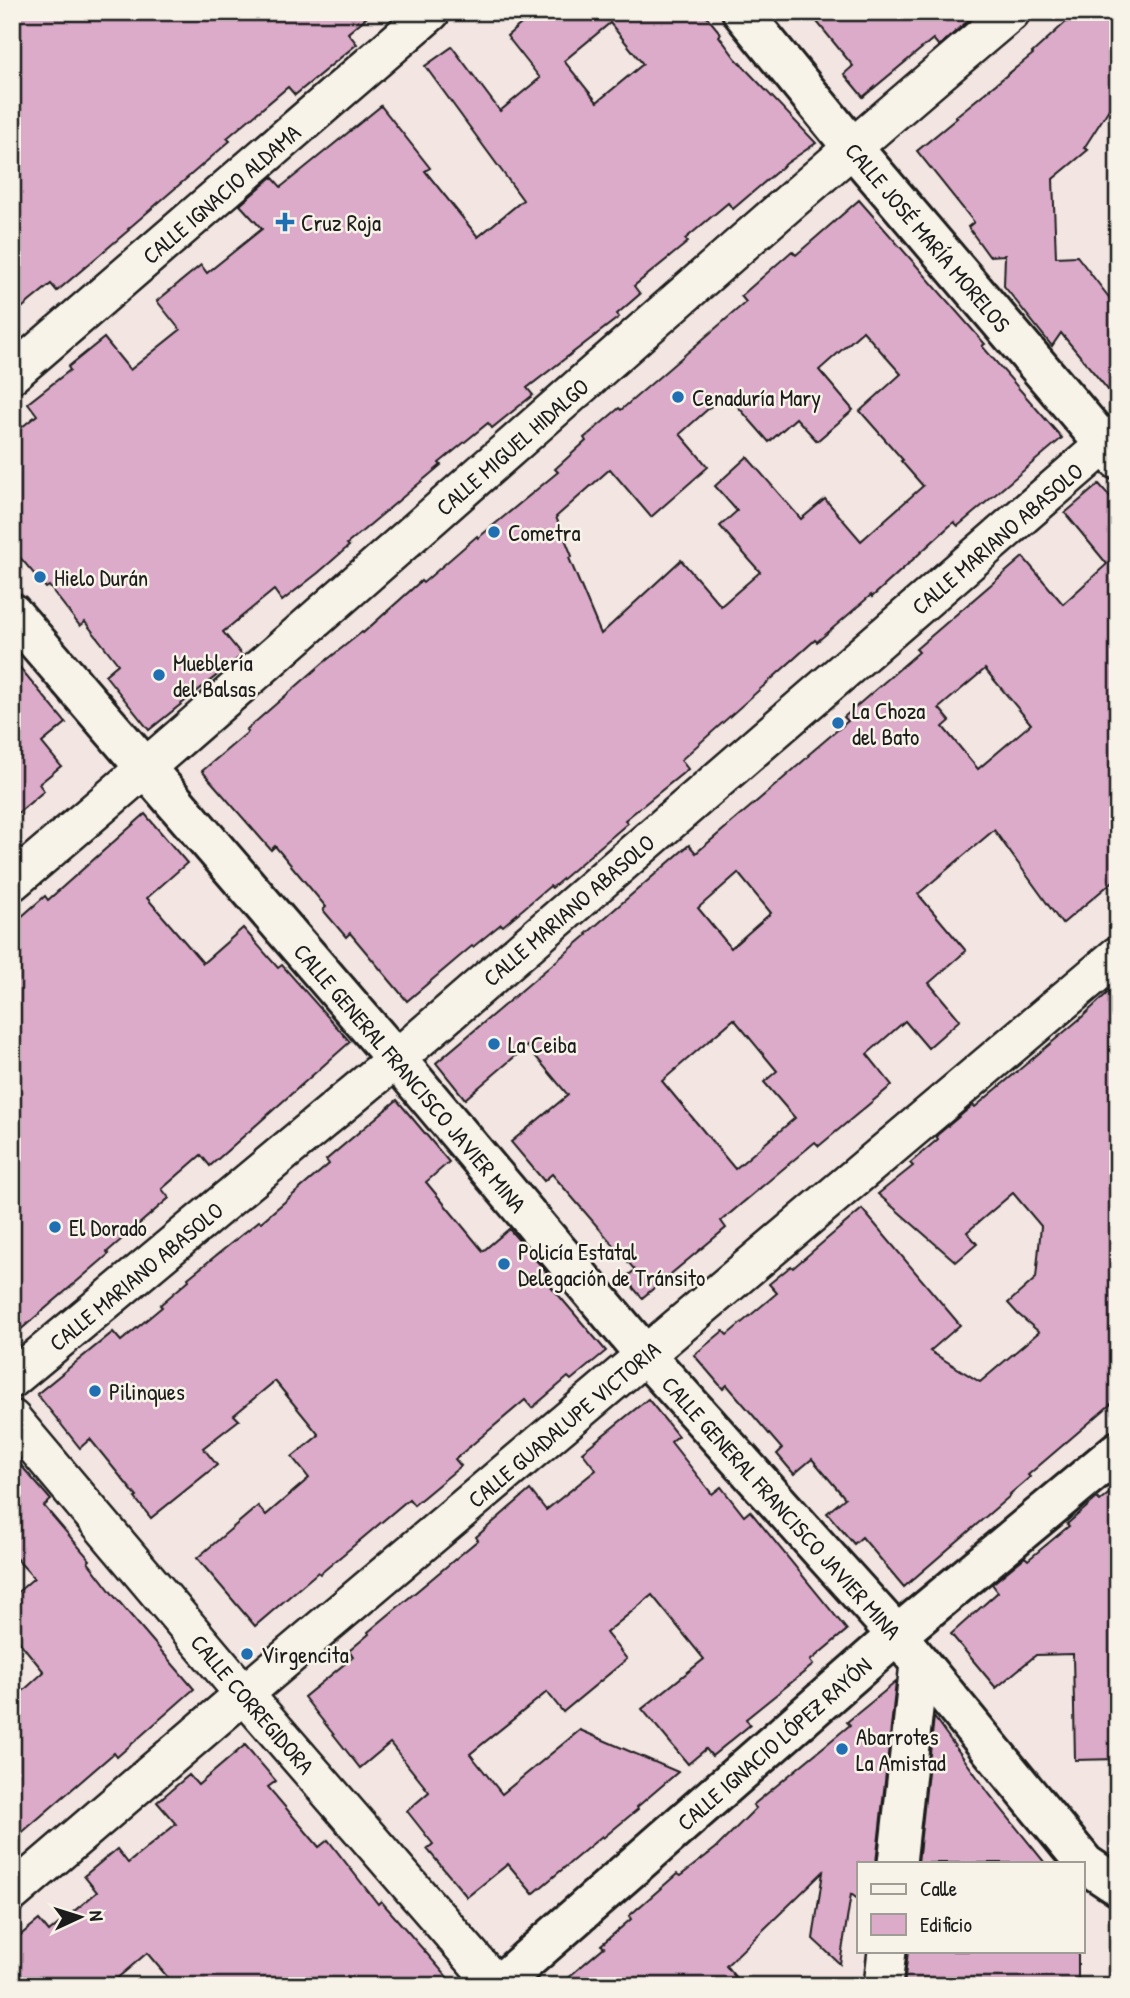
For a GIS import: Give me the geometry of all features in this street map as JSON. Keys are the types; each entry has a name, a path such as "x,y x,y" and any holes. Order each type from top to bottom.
{"street":[{"name":"CALLE IGNACIO ALDAMA","path":"12,374 431,12"},
{"name":"CALLE JOSÉ MARÍA MORELOS","path":"742,12 852,147 1113,446"},
{"name":"CALLE MIGUEL HIDALGO","path":"12,882 146,769 852,147 1011,12"},
{"name":"CALLE MARIANO ABASOLO","path":"12,1379 396,1059 1113,446"},
{"name":"CALLE GENERAL FRANCISCO JAVIER MINA","path":"12,613 396,1059 646,1356 908,1650 1083,1862"},
{"name":"CALLE GUADALUPE VICTORIA","path":"12,1893 1118,955"},
{"name":"CALLE CORREGIDORA","path":"12,1419 244,1694 497,1986"},
{"name":"CALLE IGNACIO LÓPEZ RAYÓN","path":"497,1986 908,1650 1118,1451"},
{"path":"897,1862 908,1650"},
{"name":"CALLE GENERAL FRANCISCO JAVIER MINA","path":"1084,1863 1118,1886"},
{"path":"883,1986 887,1952"}],"building":[{"path":"12,12 373,12 348,33 357,44 295,95 288,87 227,138 230,141 57,291 51,284 12,316"},
{"path":"535,12 703,12 736,59 816,143 787,163 733,209 728,203 685,239 688,242 634,286 640,294 617,314 619,317 527,388 533,395 492,428 488,423 439,463 441,465 347,544 349,546 318,573 282,601 274,590 223,632 242,655 149,730 105,675 118,664 85,622 80,626 49,586 46,588 12,548 12,435 37,415 28,403 70,370 68,367 104,338 130,370 180,330 157,301 201,265 207,273 262,229 240,205 272,177 281,187 381,106 430,168 425,171 478,237 523,200 425,66 452,47 500,111 540,78 507,36","holes":["610,23 643,64 597,102 564,61"]},
{"path":"809,12 978,12 939,46 933,39 863,97 844,74 853,66"},
{"path":"1077,12 1118,12 1118,95 1084,148 1088,150 1053,179 1056,257 1077,256 1118,309 1118,402 1061,333 1052,346 1004,286 1005,255 989,256 968,227 974,222 917,151 1033,54"},
{"path":"859,200 985,344 982,346 1062,438 958,526 954,522 872,597 871,595 817,642 815,640 681,760 688,769 625,820 628,823 552,888 550,886 503,926 501,924 472,946 407,1001 350,933 346,937 323,910 326,907 275,846 271,850 202,771 323,663 558,472 555,469 586,441 584,438 619,408 621,410 746,302 741,296 792,251 796,255","holes":["863,331 901,374 860,411 923,486 861,541 825,499 801,519 747,457 715,486 737,511 720,526 760,572 721,606 681,560 601,634 569,558 572,556 556,517 610,469 651,517 708,467 680,434 726,393 769,442 796,418 817,441 853,410 819,370"]},
{"path":"1099,484 1118,506 1118,877 1062,924 994,830 918,894 966,951 929,983 960,1020 928,1048 905,1021 867,1054 892,1085 819,1146 815,1142 721,1221 726,1228 642,1298 625,1278 635,1270 552,1174 544,1181 511,1142 568,1095 527,1046 465,1099 436,1063 689,845 696,853 770,790 848,721 844,717 919,652 916,649 1023,557 1063,604 1107,564 1065,513","holes":["985,669 1031,724 978,769 943,727 950,721 939,708","738,873 771,913 731,948 698,908","734,1019 777,1071 764,1082 795,1118 735,1169 662,1081"]},
{"path":"12,658 66,723 42,743 61,766 39,784 44,791 12,818"},
{"path":"145,814 187,863 147,898 203,963 243,928 278,968 282,965 350,1042 210,1166 201,1155 162,1189 169,1198 107,1252 109,1254 12,1337 12,925 45,896 48,900"},
{"path":"1118,983 1118,1398 904,1587 862,1537 854,1544 827,1513 845,1498 812,1459 794,1474 777,1454 782,1449 727,1385 723,1389 694,1355 723,1331 727,1335 777,1293 769,1284 791,1266 793,1268 862,1209 960,1325 930,1351 980,1382 1039,1332 1008,1303 1036,1278 1041,1226 1013,1193 967,1232 977,1244 956,1262 878,1194 913,1166 910,1163 938,1139 936,1136 973,1105 975,1107 1082,1017"},
{"path":"397,1100 449,1162 426,1182 483,1251 509,1229 548,1274 544,1278 606,1351 571,1380 568,1377 532,1408 525,1400 455,1459 461,1466 414,1505 409,1499 255,1626 197,1558 258,1506 266,1515 309,1478 292,1457 319,1435 275,1381 234,1415 239,1420 203,1448 217,1465 151,1518 90,1439 80,1448 37,1394 113,1332 121,1341 162,1307 160,1305 189,1280 188,1278 261,1222 329,1164 326,1160"},
{"path":"648,1399 678,1436 671,1442 712,1494 721,1487 744,1516 750,1511 847,1630 810,1661 813,1665 746,1719 750,1725 712,1756 706,1749 688,1764 642,1709 704,1659 652,1595 606,1633 627,1659 563,1712 547,1692 470,1754 502,1794 580,1730 678,1772 637,1807 638,1809 533,1894 508,1864 467,1897 427,1849 433,1844 407,1811 429,1792 390,1743 360,1768 304,1697 353,1657 349,1651 369,1634 368,1632 478,1540 476,1537 530,1490 546,1510 596,1470 582,1452"},
{"path":"12,1455 51,1500 44,1506 90,1560 88,1562 115,1597 194,1689 117,1757 114,1753 12,1841 12,1701 44,1672 12,1633 12,1597 34,1578 12,1554"},
{"path":"1118,1486 1118,1759 1075,1760 1073,1654 1036,1655 996,1688 951,1634 998,1592 992,1584 1025,1557 1028,1560 1069,1526 1067,1524 1097,1498 1100,1501"},
{"path":"896,1682 876,1862 857,1862 857,1898 851,1894 840,1964 813,1939 823,1872 726,1966 743,1986 558,1986 604,1947 601,1945 631,1919 629,1916 677,1874 680,1876 716,1848 756,1808 753,1805 850,1725 847,1722"},
{"path":"934,1717 990,1795 1044,1862 918,1862"},
{"path":"245,1745 276,1781 268,1787 319,1847 328,1840 378,1904 381,1901 455,1986 175,1986 147,1953 108,1986 12,1986 12,1942 39,1920 49,1932 97,1892 84,1876 117,1849 128,1863 176,1824 157,1802 189,1775 198,1785"},
{"path":"908,1952 1078,1952 1078,1981 1069,1981 1069,1986 904,1986"}],"place":[{"name":"Cruz Roja","path":"285,222"},
{"name":"Cenaduría Mary","path":"678,397"},
{"name":"Cometra","path":"494,532"},
{"name":"Hielo Durán","path":"40,577"},
{"name":"Mueblería del Balsas","path":"159,675"},
{"name":"La Choza del Bato","path":"838,723"},
{"name":"La Ceiba","path":"494,1044"},
{"name":"El Dorado","path":"55,1227"},
{"name":"Policía Estatal Delegación de Tránsito","path":"504,1264"},
{"name":"Pilinques","path":"95,1391"},
{"name":"Virgencita","path":"247,1654"},
{"name":"Abarrotes La Amistad","path":"842,1749"}]}
